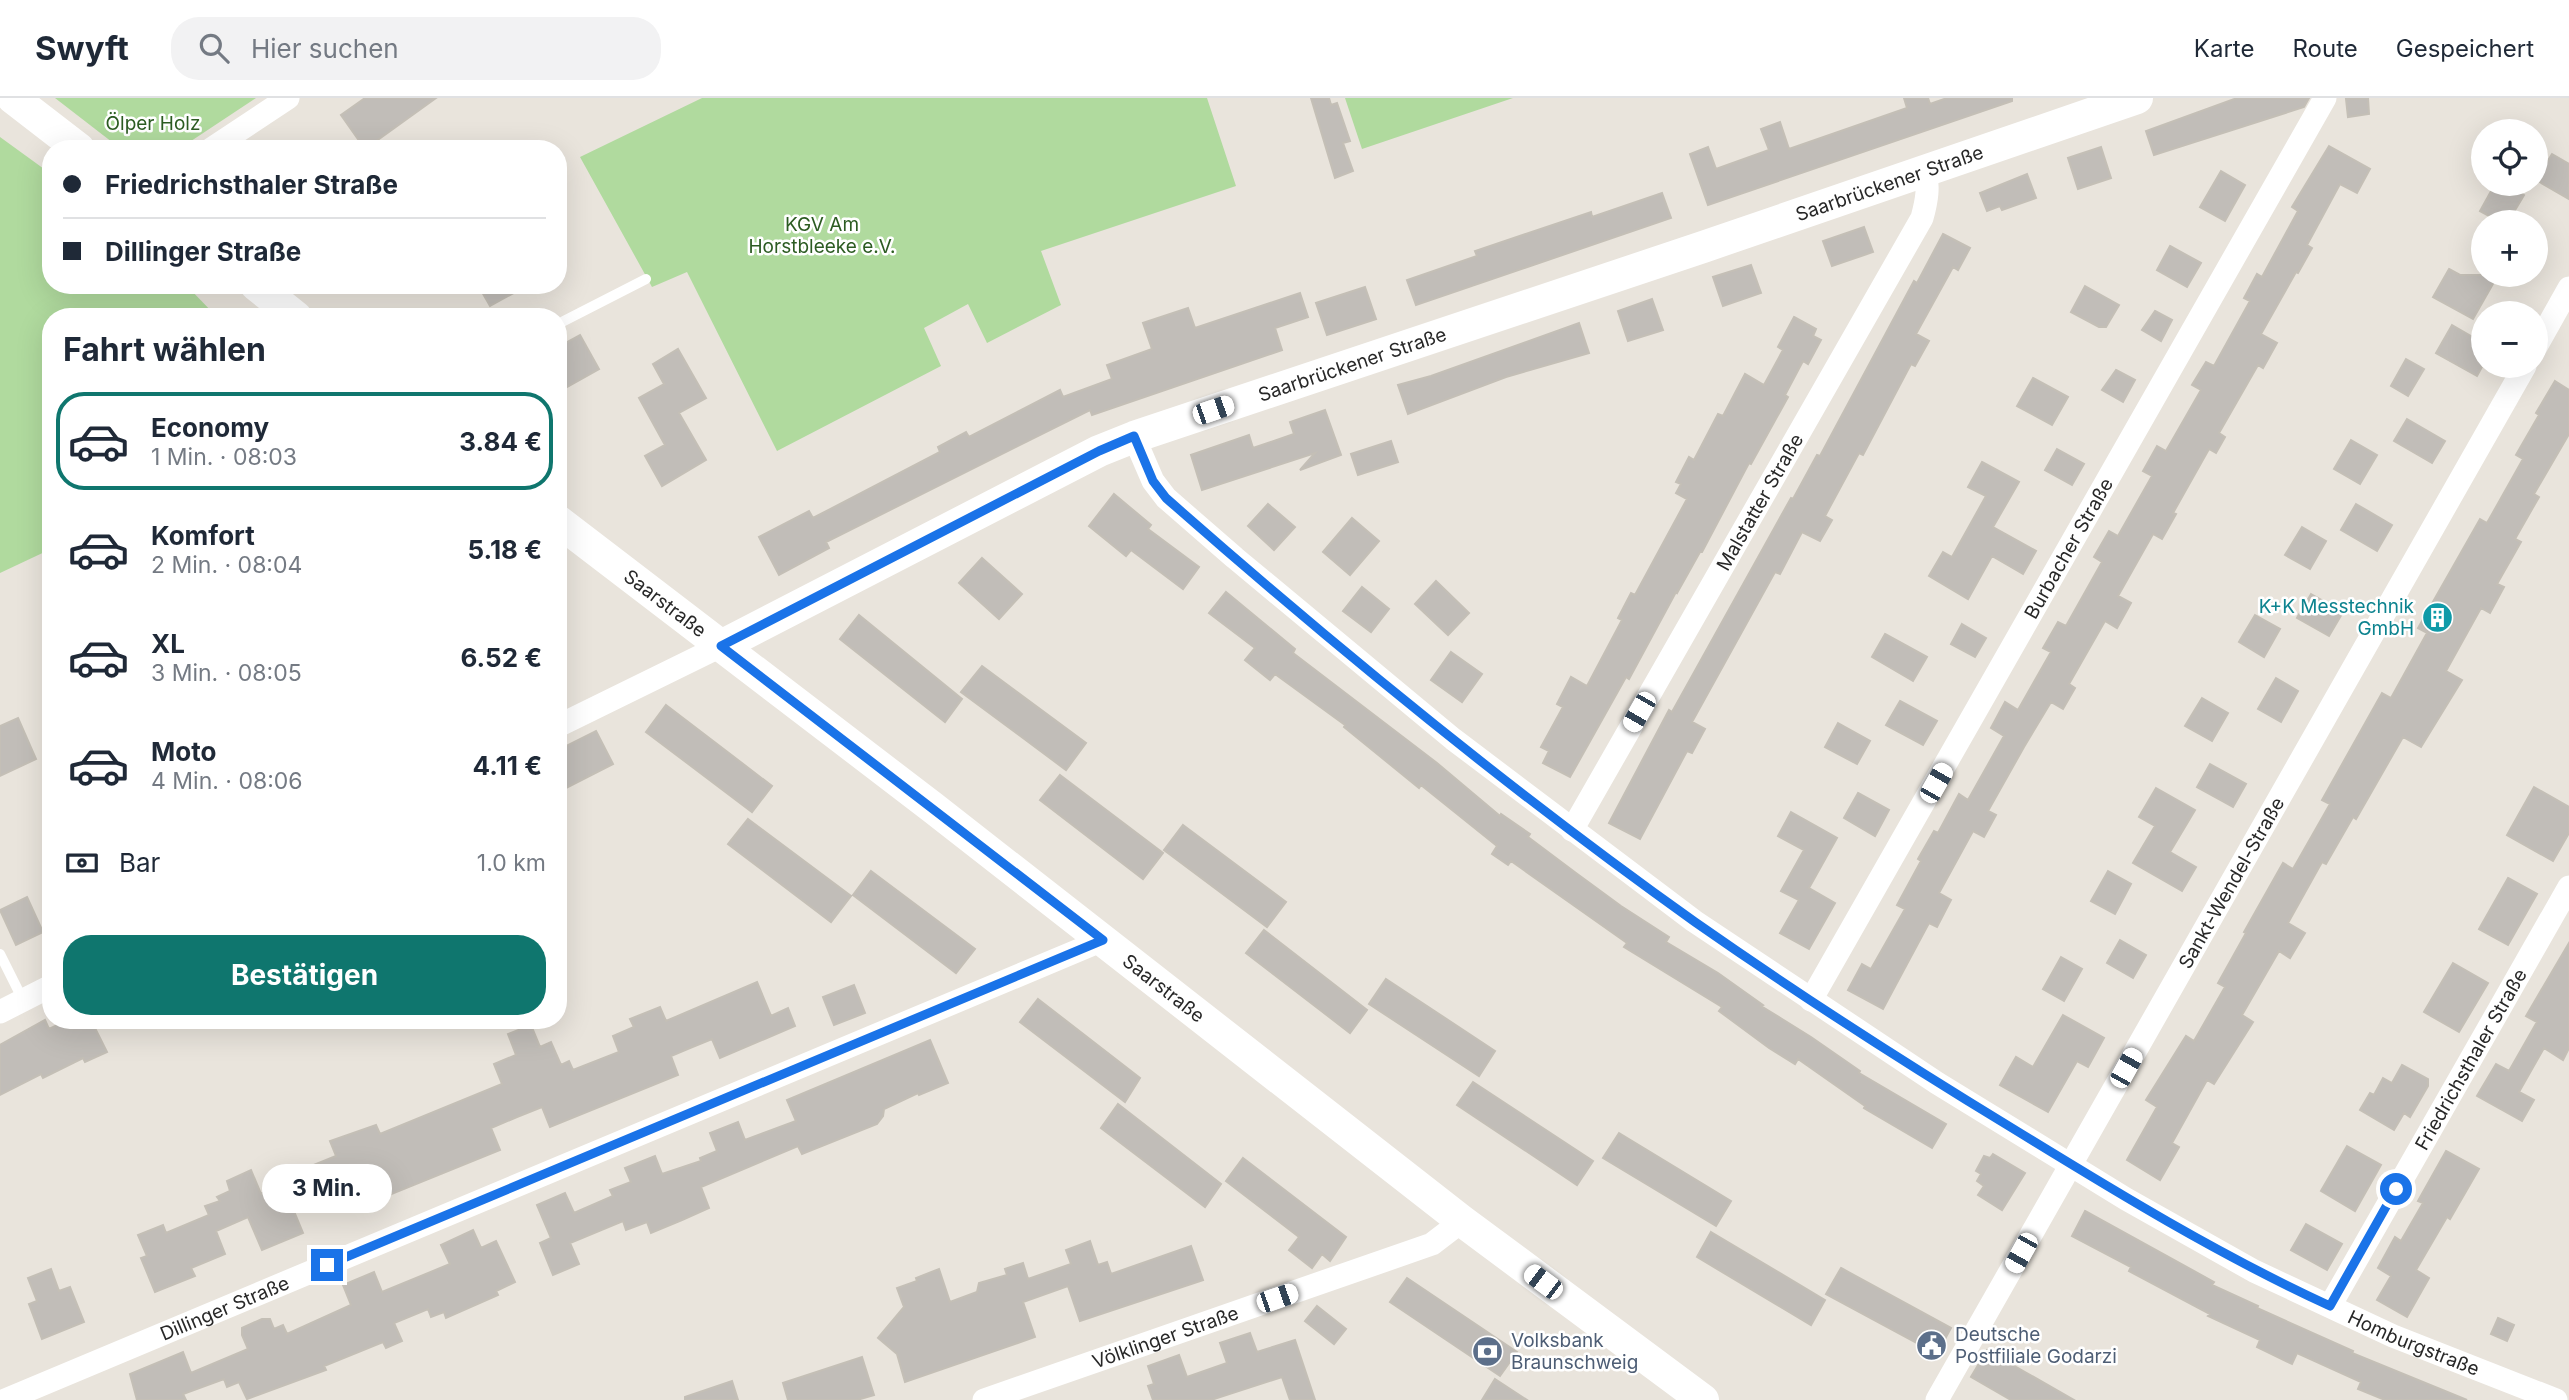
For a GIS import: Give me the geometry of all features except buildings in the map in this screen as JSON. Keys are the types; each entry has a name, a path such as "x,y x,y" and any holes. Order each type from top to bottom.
{"street":[{"path":"13,98 67,140"},
{"path":"225,140 288,98"},
{"name":"Saarbrückener Straße","path":"567,719 721,646 1099,451 1134,436 1703,247 2137,98"},
{"name":"Burbacher Straße","path":"1811,1000 2325,98"},
{"name":"Malstatter Straße","path":"1572,830 1922,218 1928,185 1925,169"},
{"path":"2548,326 2569,288"},
{"path":"267,294 285,308"},
{"name":"Sankt-Wendel-Straße","path":"1937,1400 2518,378"},
{"name":"Homburgstraße","path":"1134,436 1153,481 1166,498 1309,622 1452,739 1694,921 1937,1083 2126,1199 2254,1270 2393,1336 2556,1400"},
{"name":"Saarstraße","path":"567,528 1103,940 1462,1221 1703,1400"},
{"name":"Friedrichsthaler Straße","path":"2330,1306 2569,887"},
{"name":"Dillinger Straße","path":"5,1400 1103,940"},
{"path":"0,1012 42,990"},
{"name":"Völklinger Straße","path":"984,1400 1432,1244 1462,1221"}],"lane":[{"path":"567,319 646,279"},
{"path":"0,954 23,1000"}],"green space":[{"name":"Ölper Holz","path":"55,98 256,98 193,140 109,140"},
{"name":"KGV Am Horstbleeke e.V.","path":"702,98 1207,98 1236,186 1041,251 1061,305 987,343 968,304 924,328 941,366 777,451 687,272 652,287 580,157"},
{"path":"1345,98 1513,98 1362,149"},
{"path":"0,137 42,167 42,294 195,294 208,308 42,308 42,553 0,573"}],"place":[{"name":"K+K Messtechnik GmbH","path":"2437,617"},
{"name":"Deutsche Postfiliale Godarzi","path":"1932,1345"},
{"name":"Volksbank Braunschweig","path":"1488,1351"}],"route":[{"path":"327,1265 1103,940 721,646 1099,451 1134,436 1153,481 1166,498 1309,622 1452,739 1694,921 1937,1083 2126,1199 2254,1270 2330,1306 2396,1189"}]}
